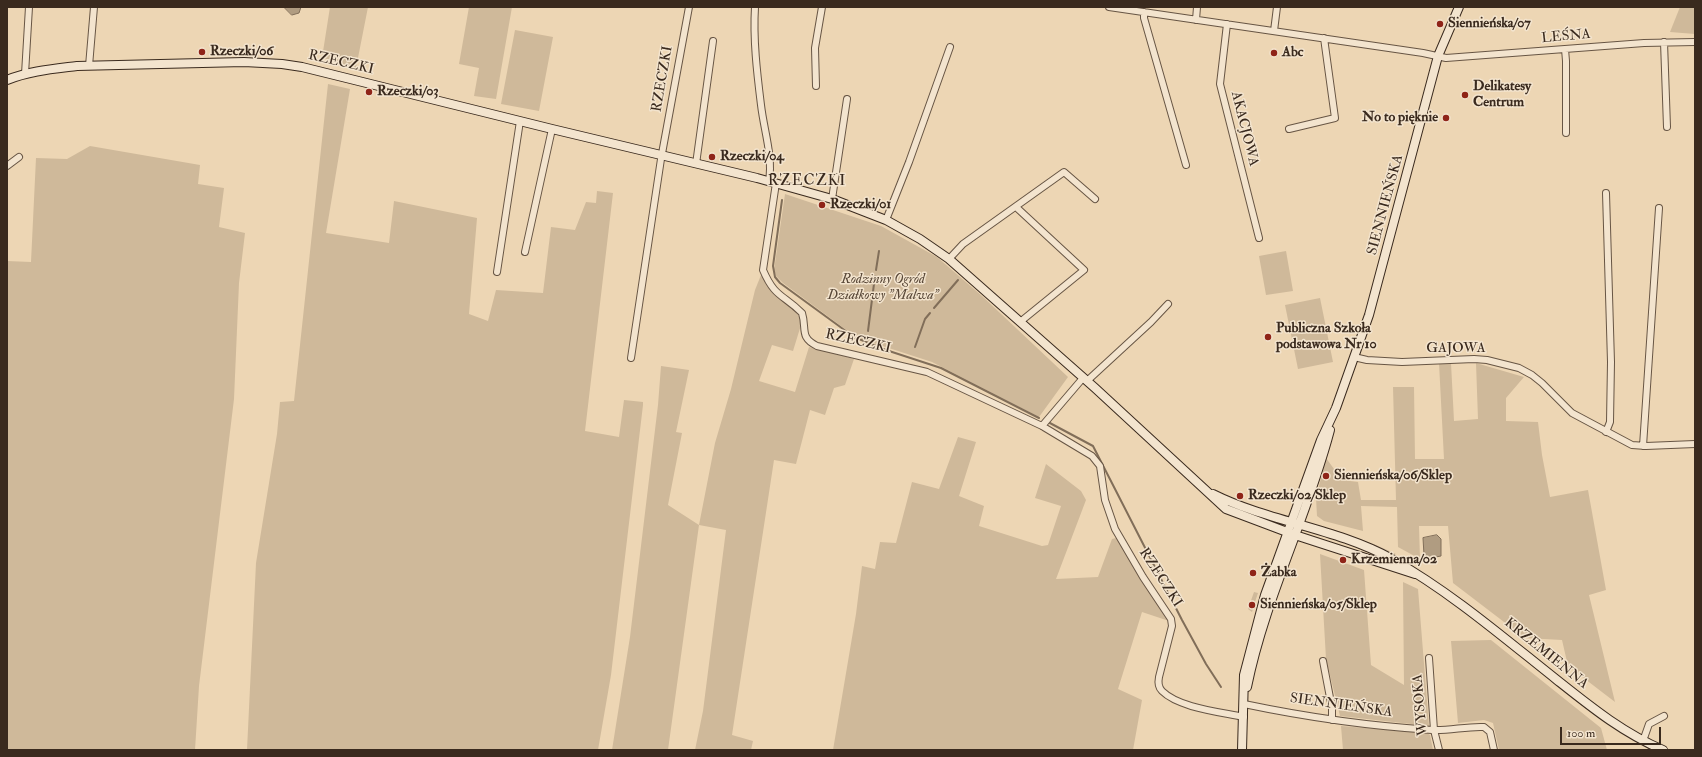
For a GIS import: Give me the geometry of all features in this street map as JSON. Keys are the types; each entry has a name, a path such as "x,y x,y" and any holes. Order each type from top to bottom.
{"main road":[{"name":"SIENNIEŃSKA","path":"1244,704 1253,659 1272,600 1323,458 1336,408 1382,270 1438,56 1458,7"},
{"name":"RZECZKI","path":"7,80 24,74 50,69 88,66 244,62 282,64 336,74 552,129 772,182 832,199 886,220 920,239 949,259 1085,380 1226,509 1295,535"},
{"name":"SIENNIEŃSKA","path":"1242,750 1244,675 1265,595 1321,440 1336,408"},
{"name":"RZECZKI","path":"1205,490 1237,504 1300,524"},
{"name":"KRZEMIENNA","path":"1300,524 1370,548 1392,559 1465,606 1604,716 1642,741 1663,750"},
{"name":"KRZEMIENNA","path":"1295,535 1415,574"}],"street":[{"path":"24,74 29,7"},
{"path":"88,66 94,7"},
{"name":"RZECZKI","path":"630,358 662,156 689,7"},
{"name":"RZECZKI","path":"755,7 755,40 761,106 771,159 772,182 763,270 768,283 777,295 802,313 805,323 805,335 810,342 817,346 927,372 1042,426 1092,456 1100,466 1105,500 1115,528 1143,577 1172,619 1172,626 1158,677 1158,684 1161,690 1181,703 1244,717"},
{"path":"816,86 815,48 822,7"},
{"path":"1109,7 1438,56"},
{"path":"1196,20 1197,7"},
{"path":"1274,31 1277,7"},
{"path":"1144,12 1144,18 1186,165"},
{"name":"AKACJOWA","path":"1227,24 1220,84 1259,238"},
{"path":"1289,129 1335,118 1324,38"},
{"path":"696,164 713,41"},
{"path":"1664,42 1667,127"},
{"name":"LEŚNA","path":"1438,56 1446,58 1462,58 1664,42 1695,42"},
{"path":"886,220 906,170 950,47"},
{"path":"1565,49 1566,133"},
{"path":"832,199 847,99"},
{"path":"497,272 520,121"},
{"path":"525,252 552,129"},
{"path":"7,166 18,157"},
{"path":"949,259 963,244 1064,172 1095,199"},
{"path":"1606,193 1611,362 1610,422 1606,432"},
{"path":"1016,207 1084,270 1020,322"},
{"path":"1643,446 1659,208"},
{"path":"1042,426 1085,380 1151,322 1168,304"},
{"name":"GAJOWA","path":"1354,357 1367,360 1402,362 1481,360 1519,368 1532,375 1542,383 1572,413 1632,445 1695,444"},
{"name":"WYSOKA","path":"1429,658 1434,730 1438,750"},
{"path":"1323,661 1332,708 1332,720"},
{"name":"SIENNIEŃSKA","path":"1244,704 1332,720 1434,730 1484,727 1490,732 1494,750"},
{"path":"1642,741 1649,724 1664,716"}],"green space":[{"path":"330,7 368,7 356,68 322,58"},
{"path":"469,7 512,7 496,99 474,96 479,68 459,64"},
{"path":"1680,7 1695,7 1695,34 1670,32"},
{"path":"515,30 553,37 539,111 501,104"},
{"path":"328,84 350,89 326,233 389,243 394,201 477,218 469,314 488,321 496,290 543,293 551,227 575,230 586,202 596,203 597,191 613,193 585,431 619,437 624,400 643,402 643,405 611,675 598,750 247,750 256,563 277,434 280,402 294,401"},
{"path":"90,146 200,165 198,184 224,188 219,227 245,233 239,283 234,399 199,686 195,750 7,750 7,261 31,262 36,158 67,159"},
{"name":"Rodzinny Ogród Działkowy \"Malwa\"","path":"785,194 881,226 937,257 982,296 1068,377 1039,417 932,362 864,340 845,329 783,283 776,276 774,270"},
{"path":"1286,251 1293,291 1266,295 1259,256"},
{"path":"763,270 799,316 801,325 793,351 772,345 759,381 795,392 809,347 854,359 845,385 834,388 825,415 810,410 796,464 774,460 732,735 753,741 751,750 695,750 703,711 726,530 699,525 715,443 731,389 755,290"},
{"path":"1320,298 1333,362 1298,369 1285,305"},
{"path":"1439,363 1451,363 1454,421 1478,419 1476,363 1524,377 1506,398 1506,421 1538,422 1542,455 1550,497 1588,490 1606,590 1589,595 1615,702 1568,666 1562,640 1525,638 1453,583 1448,526 1419,526 1420,559 1398,547 1397,507 1361,506 1363,531 1324,521 1317,516 1316,498 1326,458 1342,480 1358,482 1361,500 1396,500 1393,387 1414,387 1415,459 1444,459"},
{"path":"661,366 689,370 676,432 682,433 668,505 699,525 668,750 612,750 630,637 658,405"},
{"path":"958,437 976,442 959,496 984,506 979,526 1042,546 1048,545 1061,506 1035,498 1046,464 1081,491 1086,500 1056,579 1098,577 1112,539 1116,538 1169,621 1142,612 1118,689 1142,700 1133,750 833,750 856,614 862,566 875,569 880,542 896,543 912,482 939,489"},
{"path":"1318,524 1376,545 1396,554 1394,555 1374,545"},
{"path":"1320,554 1364,570 1371,665 1404,685 1403,582 1418,589 1429,726 1340,716 1326,659"},
{"path":"1254,592 1258,593 1255,602 1252,601 1252,612 1248,609"},
{"path":"1491,640 1601,728 1607,750 1499,750 1493,723 1484,720 1458,723 1451,641"},
{"path":"1341,726 1427,733 1430,735 1433,750 1343,750"}],"shaded area":[{"path":"284,7 301,7 299,13 292,15"},
{"path":"1437,535 1441,539 1441,556 1426,559 1424,555 1423,538"}],"waterway":[{"path":"782,200 773,266 775,277 780,283 854,337 886,350 941,368 1039,418"},
{"path":"876,270 879,251"},
{"path":"868,331 875,276"},
{"path":"934,308 958,280"},
{"path":"915,347 925,319 930,313"},
{"path":"1048,422 1093,446 1182,620 1206,664 1221,687"}],"place":[{"name":"Siennieńska/07","path":"1440,24"},
{"name":"Rzeczki/06","path":"202,52"},
{"name":"Abc","path":"1274,53"},
{"name":"Rzeczki/03","path":"369,92"},
{"name":"Delikatesy Centrum","path":"1465,95"},
{"name":"No to pięknie","path":"1446,118"},
{"name":"Rzeczki/04","path":"712,157"},
{"name":"Rzeczki/01","path":"822,205"},
{"name":"Publiczna Szkoła podstawowa Nr 10","path":"1268,337"},
{"name":"Siennieńska/06/Sklep","path":"1326,476"},
{"name":"Rzeczki/02/Sklep","path":"1240,496"},
{"name":"Krzemienna/02","path":"1343,560"},
{"name":"Żabka","path":"1253,573"},
{"name":"Siennieńska/05/Sklep","path":"1252,605"}],"district":[{"name":"RZECZKI","path":"807,182"}]}
